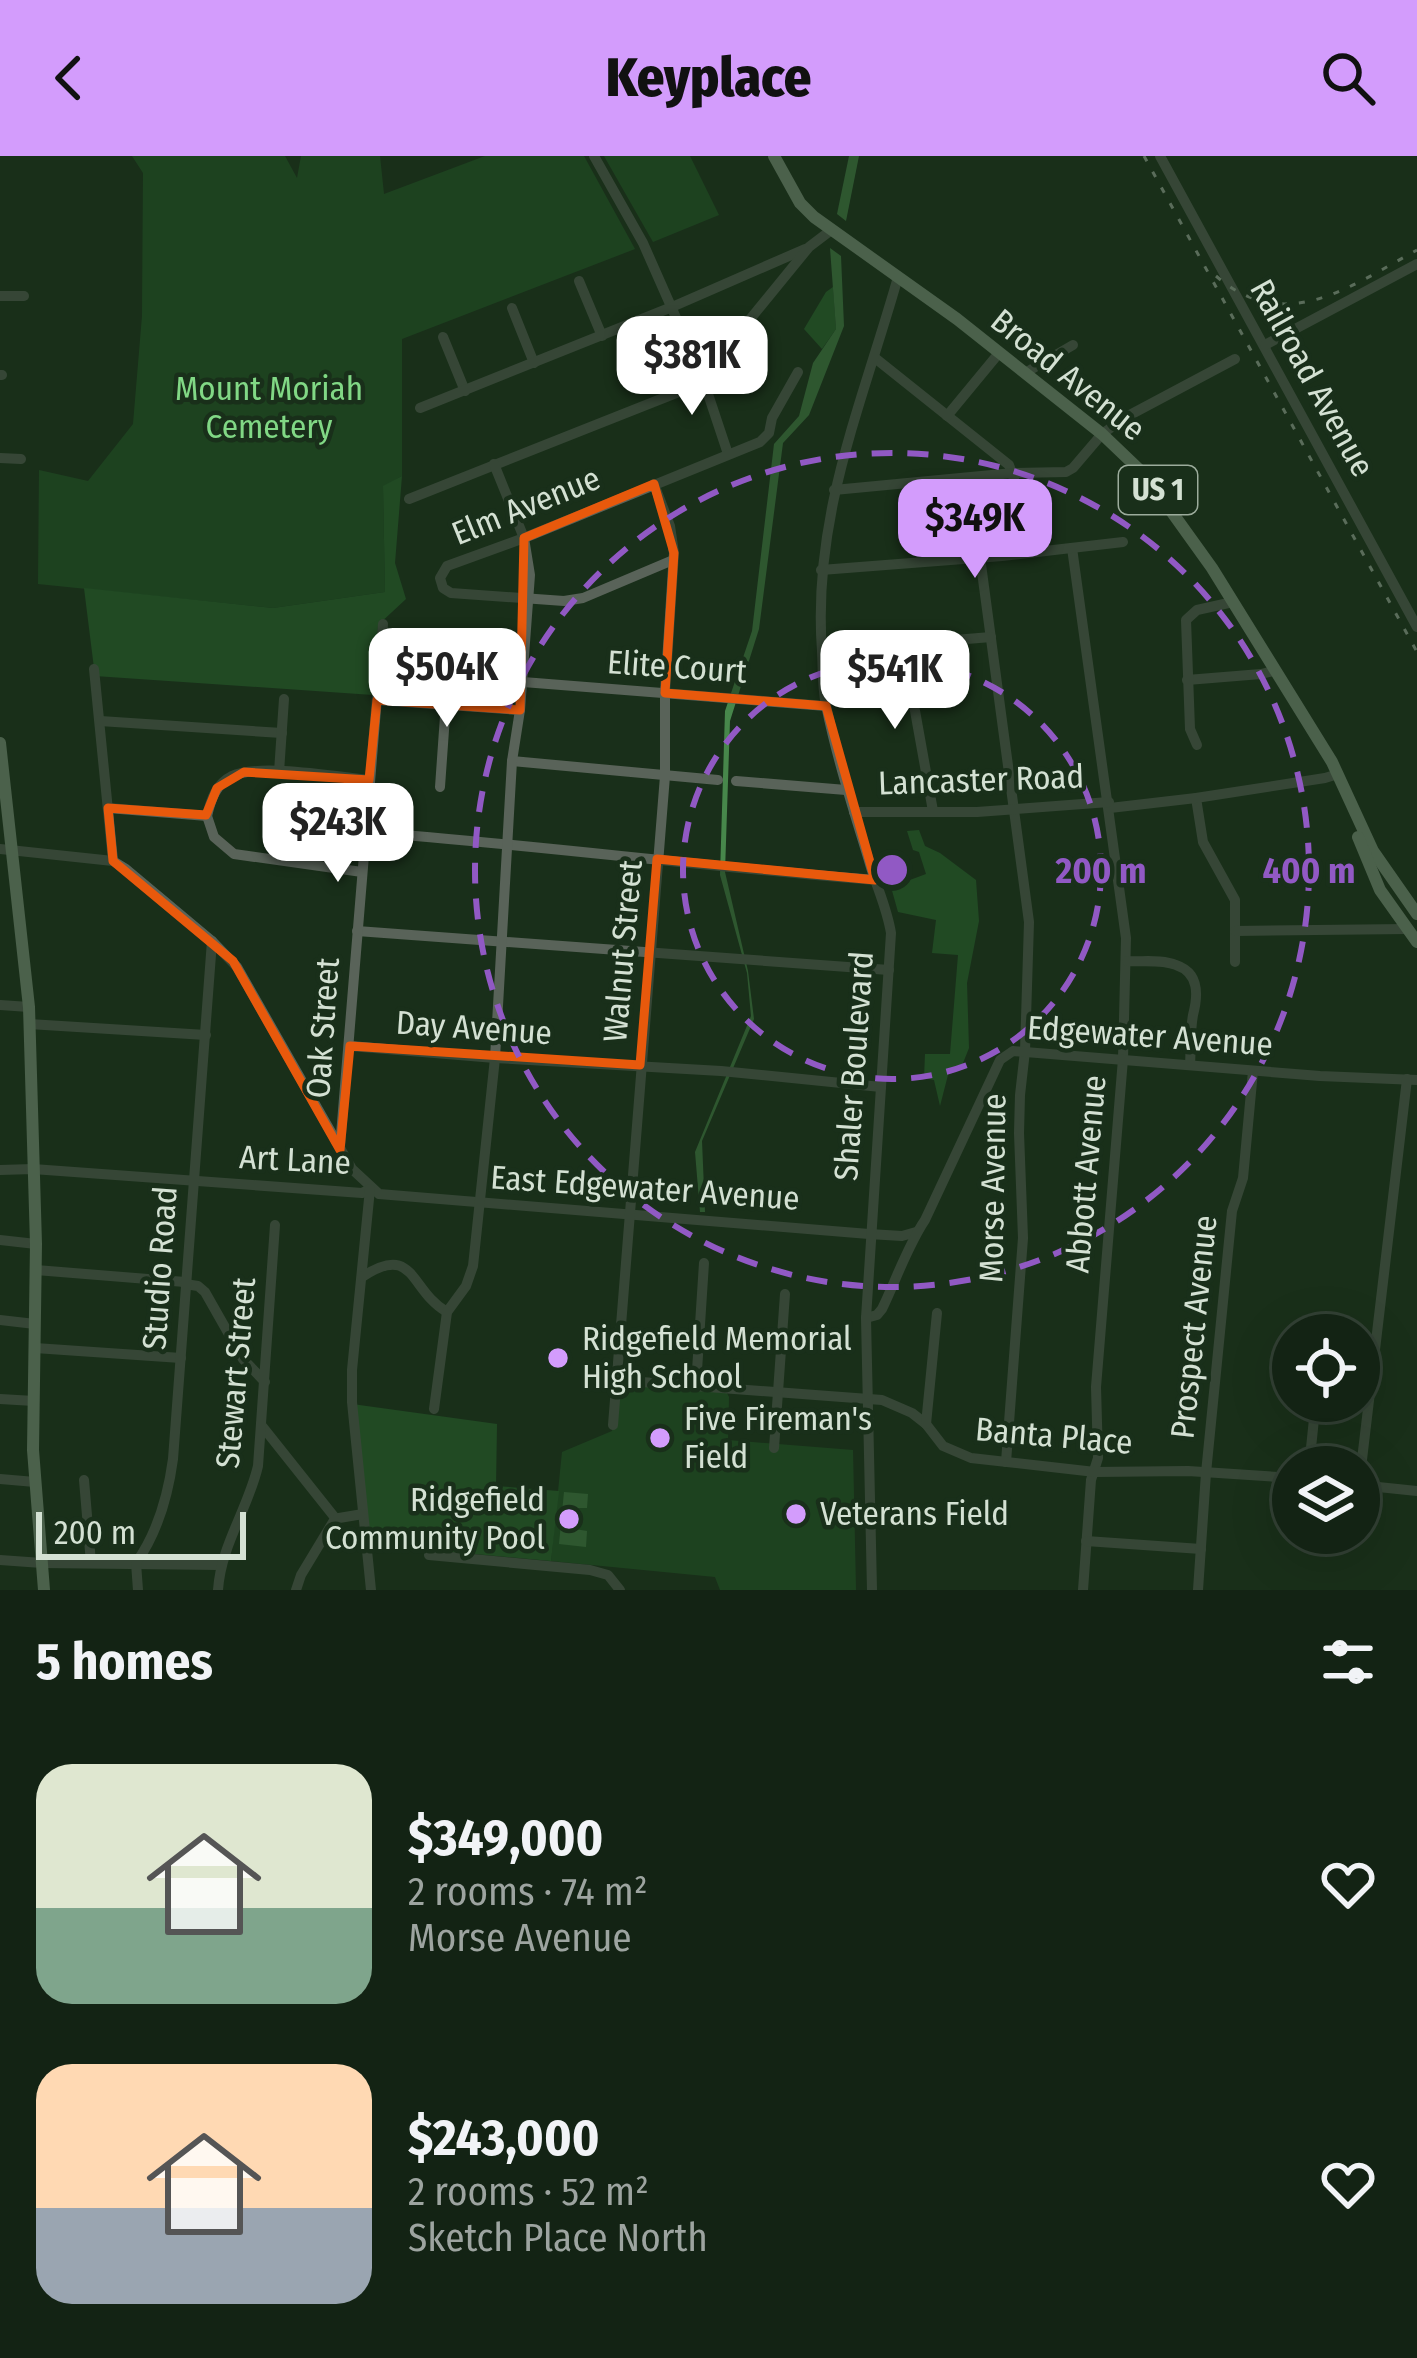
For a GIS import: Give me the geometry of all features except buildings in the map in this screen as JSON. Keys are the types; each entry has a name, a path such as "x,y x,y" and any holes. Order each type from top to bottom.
{"main road":[{"name":"Broad Avenue","path":"774,156 800,202 830,231 1025,373 1102,434 1160,492 1213,568 1337,773 1351,806"},
{"path":"0,743 5,850 29,1007 36,1244 35,1482 44,1590"},
{"name":"US 1","path":"1351,806 1373,850 1417,914"},
{"name":"US 1","path":"1351,806 1370,869 1412,927 1417,942"}],"street":[{"path":"594,156 643,243 681,329"},
{"name":"Railroad Avenue","path":"1160,156 1417,627"},
{"path":"704,382 707,372 809,248 830,231"},
{"path":"420,408 809,248"},
{"path":"1265,345 1417,265"},
{"name":"Shaler Boulevard","path":"872,1590 866,1318 891,934 887,908 846,790 826,706 821,570 834,490 898,277"},
{"path":"579,280 602,336"},
{"path":"0,296 24,296"},
{"path":"512,308 534,363"},
{"path":"442,337 465,391"},
{"path":"1025,373 1073,345"},
{"path":"947,416 999,353"},
{"path":"875,358 1009,465 1018,554"},
{"path":"834,490 1066,472 1102,434 1235,359"},
{"path":"695,365 728,454"},
{"name":"Elm Avenue","path":"529,599 451,593 440,584 440,574 447,566 760,442 769,434 772,418 798,372"},
{"path":"409,499 704,382"},
{"path":"0,458 21,459"},
{"path":"434,1409 447,1312 470,1277 494,1058 512,761 529,599 524,538 494,464"},
{"name":"Walnut Street","path":"613,1425 664,776 664,693 674,560 670,526 654,484"},
{"path":"821,570 1123,542"},
{"name":"Abbott Avenue","path":"1072,548 1125,915 1126,962 1123,1060 1096,1371 1098,1458 1091,1480 1082,1590"},
{"name":"Morse Avenue","path":"980,557 1029,922 1019,1095 1023,1238 1006,1462"},
{"path":"529,599 564,602 583,598 674,560"},
{"path":"1197,746 1190,729 1186,680 1187,617 1233,602"},
{"name":"Oak Street","path":"340,1150 383,624"},
{"path":"822,651 991,638"},
{"path":"903,644 933,811"},
{"path":"440,787 450,645"},
{"path":"94,669 113,861"},
{"path":"1186,680 1274,671"},
{"name":"Elite Court","path":"523,682 826,706"},
{"path":"279,772 284,699"},
{"path":"377,700 520,710"},
{"path":"100,722 282,734"},
{"path":"512,761 718,780"},
{"path":"362,872 234,854 214,837 207,816 217,788 230,777 253,771 369,779"},
{"name":"Lancaster Road","path":"854,812 1196,798 1337,773"},
{"name":"Lancaster Road","path":"736,782 846,790"},
{"path":"1196,798 1203,842 1234,900 1234,962"},
{"path":"108,808 207,816"},
{"path":"367,832 875,880"},
{"path":"5,850 113,861 212,941 233,961 340,1150 370,1189 352,1402 371,1590"},
{"path":"1235,932 1412,927"},
{"path":"357,931 889,970"},
{"name":"Studio Road","path":"136,1563 166,1498 173,1459 212,941"},
{"path":"211,969 233,961"},
{"path":"1126,962 1172,963 1185,969 1195,982 1198,998 1190,1065"},
{"path":"0,1005 29,1007"},
{"path":"29,1024 206,1034"},
{"name":"Day Avenue","path":"350,1046 736,1072 881,1087"},
{"name":"Edgewater Avenue","path":"866,1318 882,1309 1000,1060 1013,1051 1412,1080"},
{"name":"Prospect Avenue","path":"1198,1590 1232,1211 1244,1178 1253,1071"},
{"path":"1374,1314 1412,1080"},
{"name":"Art Lane","path":"0,1169 362,1193 370,1189"},
{"name":"East Edgewater Avenue","path":"370,1189 379,1194 869,1234 916,1232"},
{"name":"Stewart Street","path":"218,1590 221,1565 254,1484 275,1225"},
{"path":"0,1240 36,1244"},
{"path":"696,1386 704,1263"},
{"path":"362,1277 379,1266 399,1265 447,1312"},
{"path":"36,1270 198,1286 243,1359 265,1382"},
{"path":"774,1448 784,1294"},
{"path":"926,1424 937,1313"},
{"path":"0,1320 35,1324"},
{"path":"35,1348 181,1358"},
{"name":"Banta Place","path":"615,1379 868,1399 903,1407 951,1452 971,1458 1095,1472 1272,1477"},
{"path":"0,1399 34,1402"},
{"path":"262,1426 336,1519"},
{"path":"0,1479 35,1482"},
{"path":"84,1480 91,1563"},
{"path":"1380,1487 1417,1491"},
{"path":"296,1590 336,1519 363,1514"},
{"path":"1086,1541 1201,1549"},
{"path":"429,1555 590,1570 608,1575 620,1590"},
{"path":"0,1560 221,1565"},
{"path":"136,1563 138,1590"}],"highlighted area":[{"path":"654,484 674,553 665,693 826,706 875,880 657,859 640,1065 350,1046 340,1150 233,961 113,861 108,808 206,815 217,788 244,772 369,780 377,700 520,710 524,538"}],"green space":[{"name":"Mount Moriah Cemetery","path":"132,156 285,156 297,178 301,156 380,156 384,194 485,156 584,156 635,249 402,339 402,476 383,487 385,592 273,608 38,584 39,470 88,481 133,424 142,316 143,173"},
{"path":"604,156 690,156 719,215 653,242"},
{"path":"615,1380 724,1387 729,1397 728,1440 853,1450 856,1590 720,1590 715,1577 551,1561 562,1452 612,1431"}],"shaded area":[{"path":"849,156 859,156 846,221 837,214"},
{"path":"830,248 841,256 844,326 809,415 783,443 759,629 730,721 725,872 748,971 754,1019 702,1141 705,1212 700,1212 695,1152 751,1016 747,973 720,875 725,711 752,631 774,444 799,416 813,363 836,329"},
{"path":"833,287 836,329 822,349 804,329"},
{"path":"402,476 395,563 406,599 378,625 373,695 95,676 84,588 273,608 385,592 383,486"},
{"path":"919,830 925,846 976,880 979,921 967,983 969,1048 961,1068 949,1071 940,1106 934,1080 924,1078 925,1054 950,1054 958,955 932,953 936,920 898,912 891,887 926,874 907,831"},
{"path":"352,1404 497,1424 496,1486 559,1491 551,1561 364,1544"},
{"name":"Ridgefield Community Pool","path":"564,1492 588,1494 587,1508 577,1508 575,1529 587,1531 586,1547 559,1544"}],"railway":[{"path":"1144,156 1417,652"},
{"path":"1216,276 1242,294 1293,304 1343,290 1417,250"}],"place":[{"name":"Ridgefield Memorial High School","path":"558,1358"},
{"name":"Five Fireman's Field","path":"660,1438"},
{"name":"Veterans Field","path":"796,1514"},
{"name":"Ridgefield Community Pool","path":"569,1519"}]}
